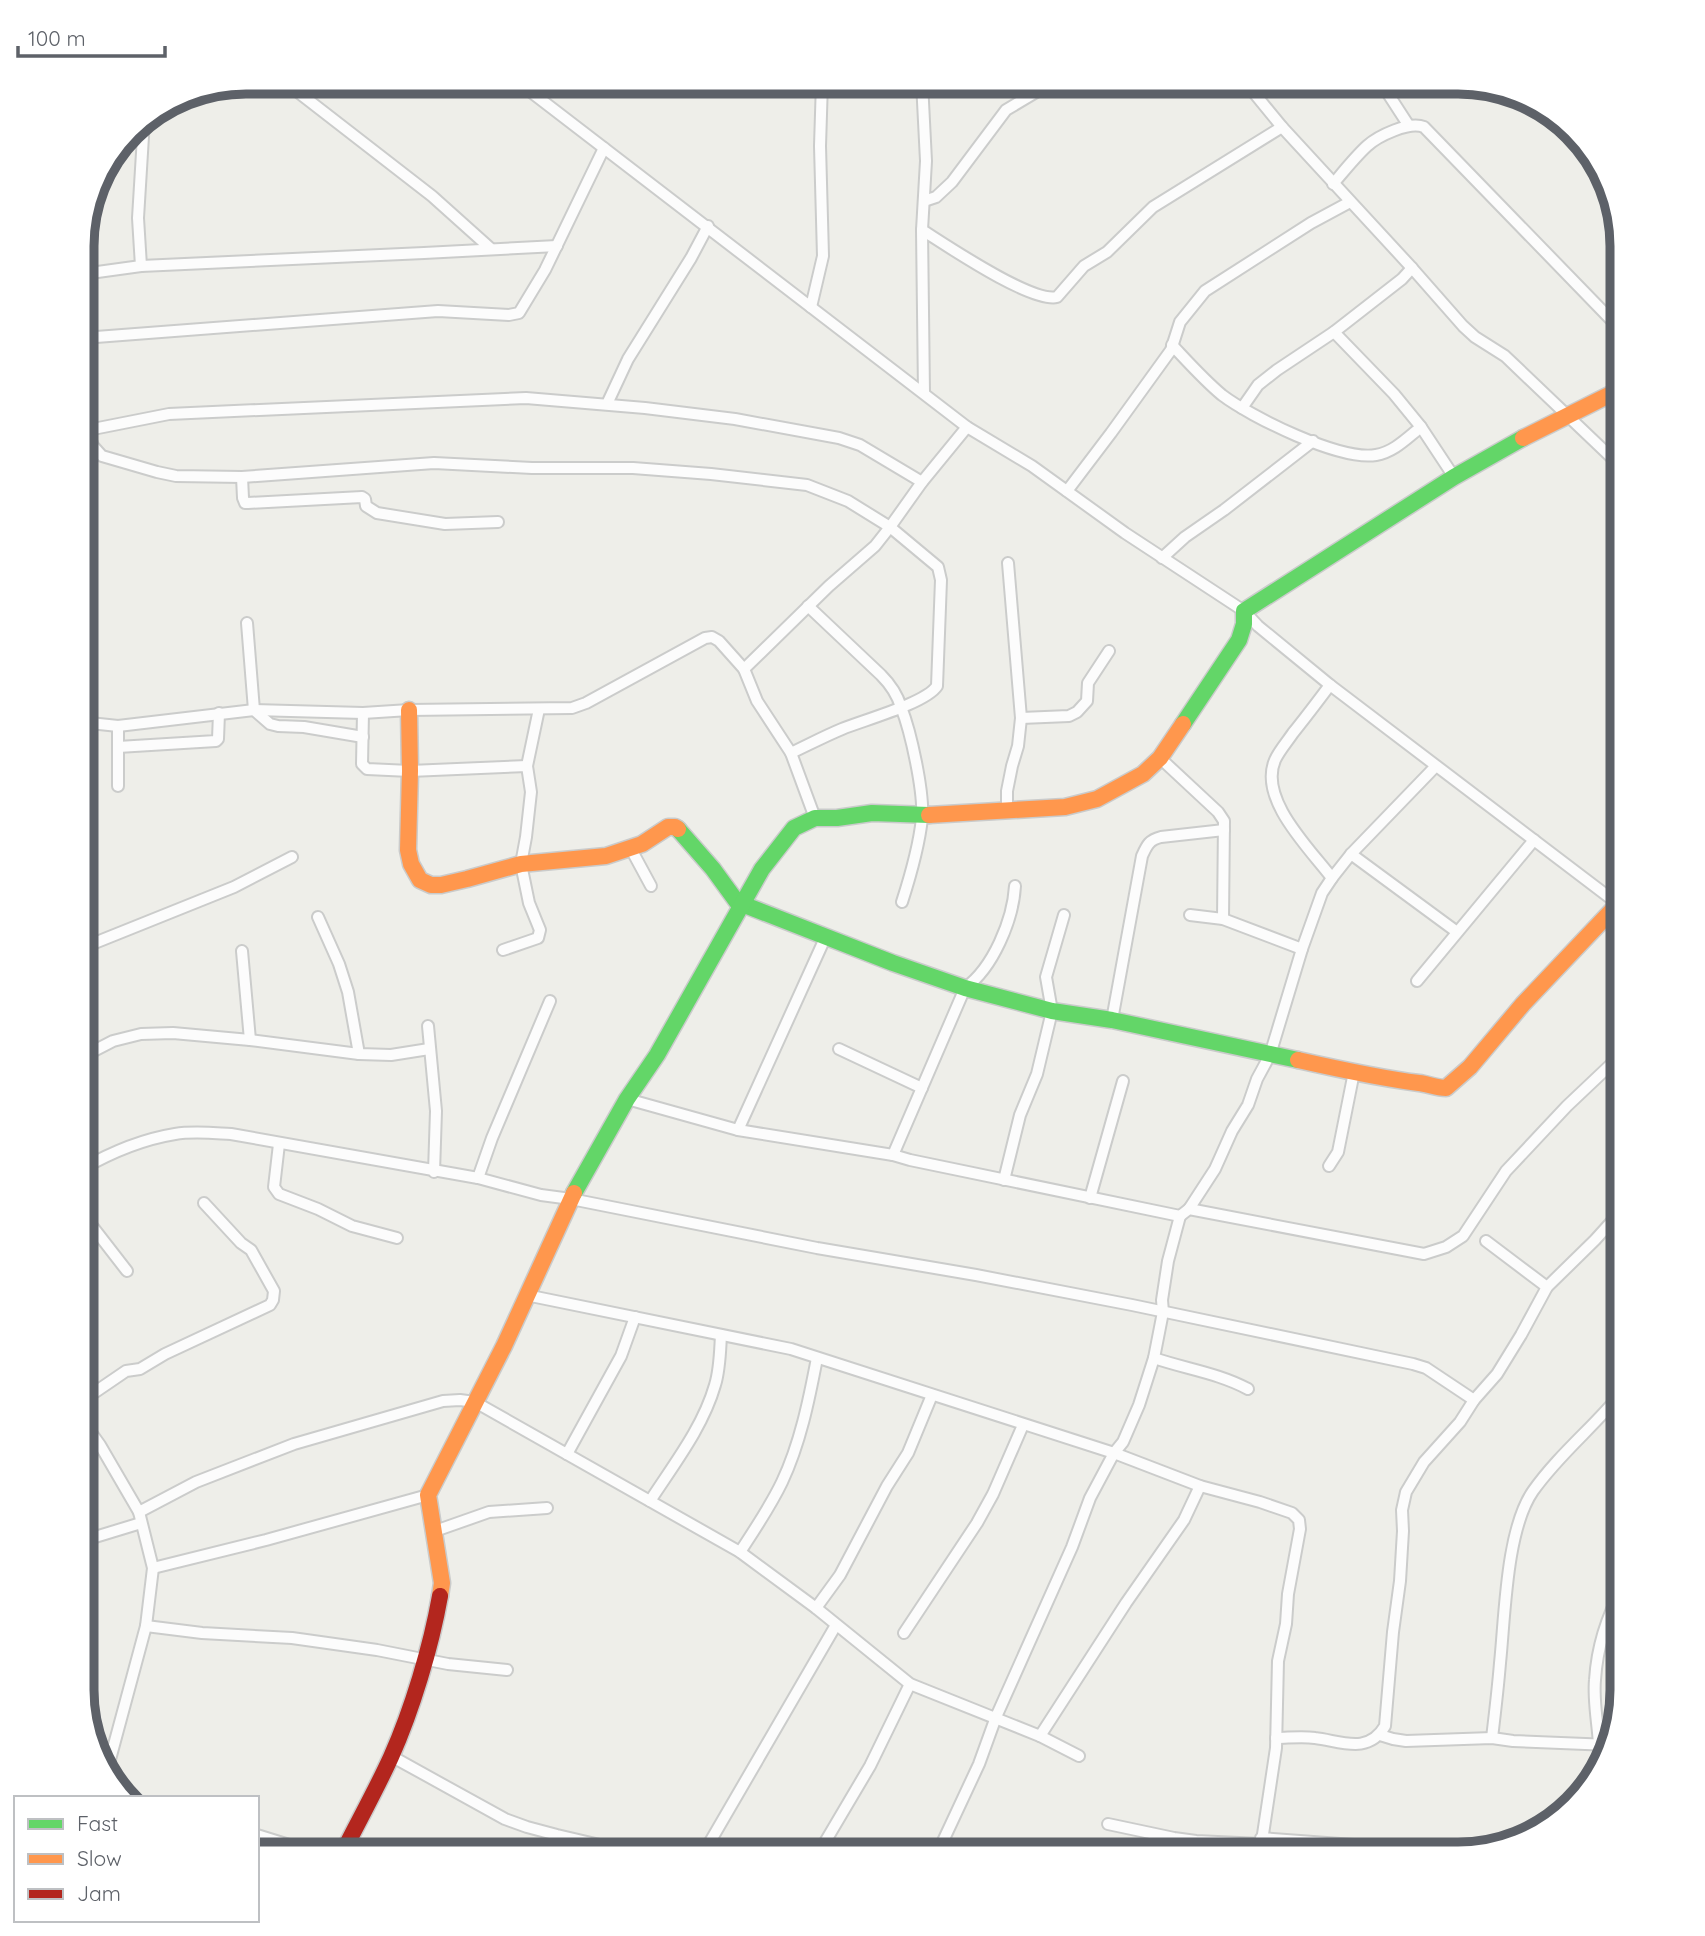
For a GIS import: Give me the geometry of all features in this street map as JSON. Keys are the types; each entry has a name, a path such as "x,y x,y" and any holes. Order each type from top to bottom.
{"street":[{"path":"302,95 432,196 490,248"},
{"path":"535,95 967,427 1032,467 1244,611 1330,685 1610,898"},
{"path":"811,307 823,256 822,95"},
{"path":"921,95 926,162 922,230 924,393"},
{"path":"925,201 936,197 952,182 1006,110 1031,95"},
{"path":"1256,95 1463,326 1505,356 1610,456"},
{"path":"1388,95 1409,125"},
{"path":"1333,184 1368,144 1409,125 1424,127 1610,319"},
{"path":"922,230 1009,282 1041,296 1053,298 1084,266 1107,252 1153,207 1282,127"},
{"path":"141,266 138,218 143,135"},
{"path":"95,337 438,311 509,315 519,313 545,270 604,148"},
{"path":"1067,491 1171,349 1180,321 1205,291 1311,223 1350,202"},
{"path":"607,404 628,359 708,226"},
{"path":"95,272 141,266 557,246"},
{"path":"1242,408 1258,385 1334,332 1402,279 1412,268"},
{"path":"1334,332 1394,394 1421,427 1454,477"},
{"path":"1172,345 1222,394 1242,408 1284,430 1336,451 1354,455 1375,455 1395,448 1421,427"},
{"path":"1244,611 1454,477 1506,447 1610,394"},
{"path":"95,428 169,414 526,398 607,404 785,426 860,445 922,482"},
{"path":"744,669 875,545 967,427"},
{"path":"1163,558 1185,537 1313,441"},
{"path":"95,448 102,456 176,476 242,477 434,463 532,468 633,468 807,485 848,501 890,527 938,567 939,679 932,693 926,697 839,730 791,753"},
{"path":"242,477 245,503 362,497 366,506 377,513 445,524 498,522"},
{"path":"1007,809 1007,792 1018,746 1021,718 1008,563"},
{"path":"808,606 890,684 901,707 918,776 922,815 917,852 902,902"},
{"path":"348,1842 391,1756 411,1704 436,1618 442,1583 428,1495 504,1346 571,1199 627,1099 657,1055 762,869 794,828 815,818 872,813 934,815 1065,807 1097,799 1116,790 1143,774 1160,758 1239,640 1244,624 1244,611"},
{"path":"247,623 254,710 270,724 363,737"},
{"path":"95,723 118,726 254,710 363,713 572,708 705,638 712,637 719,641 744,669 757,701 791,753 815,818"},
{"path":"1021,718 1069,716 1077,712 1087,701 1088,683 1109,651"},
{"path":"1330,685 1275,759 1271,772 1272,790 1280,807 1332,878"},
{"path":"503,950 540,934 529,903 521,864 531,792 527,766 539,709"},
{"path":"409,710 408,850 411,864 420,880 431,885 441,886 521,864 606,856 631,849 663,829 675,827 742,904 893,963 965,988 1052,1011 1112,1020 1401,1082 1446,1088 1471,1067 1523,1004 1610,917"},
{"path":"303,712 304,727"},
{"path":"118,747 211,742 218,739 219,713"},
{"path":"363,713 362,764 367,769 410,771 527,766"},
{"path":"164,720 167,744"},
{"path":"141,723 145,746"},
{"path":"118,726 118,786"},
{"path":"1160,758 1218,812 1224,821 1223,919"},
{"path":"943,1842 1072,1547 1090,1498 1114,1453 1123,1442 1139,1405 1154,1357 1163,1312 1162,1300 1168,1262 1185,1213 1215,1169 1270,1055 1322,893 1352,854 1435,767"},
{"path":"1112,1020 1146,846 1151,840 1161,837 1224,830"},
{"path":"1417,981 1534,840"},
{"path":"631,849 651,886"},
{"path":"1352,854 1457,932"},
{"path":"95,943 234,887 292,857"},
{"path":"893,1155 965,988 975,982 1004,934 1013,909 1016,886"},
{"path":"1004,1180 1020,1115 1037,1074 1052,1011 1046,977 1064,915"},
{"path":"1190,915 1223,919 1302,949"},
{"path":"318,917 340,964 359,1054"},
{"path":"738,1130 826,936"},
{"path":"242,951 250,1040"},
{"path":"478,1178 492,1138 550,1001"},
{"path":"428,1026 436,1111 434,1172"},
{"path":"94,1051 113,1041 141,1034 173,1033 359,1054 391,1055 429,1049"},
{"path":"839,1049 922,1088"},
{"path":"627,1099 738,1130 893,1155 1090,1198 1424,1254 1446,1247 1463,1236 1506,1171 1610,1066"},
{"path":"1329,1166 1338,1152 1354,1072"},
{"path":"1090,1198 1123,1081"},
{"path":"94,1162 148,1141 175,1134 231,1134 478,1178 541,1195 817,1248 976,1275 1413,1364 1426,1368 1474,1400"},
{"path":"279,1144 274,1187 279,1194 352,1226 397,1238"},
{"path":"94,1393 126,1371 139,1369 270,1305 273,1300 274,1291 251,1250 241,1243 204,1203"},
{"path":"1276,1738 1312,1737 1361,1745 1380,1735 1385,1726 1400,1581 1402,1510 1406,1492 1424,1462 1460,1422 1474,1400 1497,1374 1547,1287 1610,1223"},
{"path":"94,1229 127,1271"},
{"path":"1486,1241 1547,1287"},
{"path":"526,1295 791,1349 1114,1453 1200,1486 1292,1513 1299,1520 1299,1534 1278,1661 1273,1772 1261,1842"},
{"path":"567,1454 621,1356 635,1317"},
{"path":"650,1500 686,1447 702,1417 716,1384 721,1335"},
{"path":"1154,1357 1180,1367 1211,1373 1248,1389"},
{"path":"740,1552 782,1482 799,1435 817,1358"},
{"path":"816,1608 840,1575 887,1486 908,1453 932,1395"},
{"path":"94,1536 140,1517 196,1482 294,1444 443,1401 475,1402 740,1552 816,1608 910,1684 996,1717 1079,1756"},
{"path":"1492,1738 1508,1582 1522,1514 1532,1492 1610,1407"},
{"path":"904,1633 977,1523 993,1494 1023,1425"},
{"path":"94,1437 140,1517 153,1568 146,1626 110,1756"},
{"path":"1040,1736 1126,1603 1184,1520 1200,1486"},
{"path":"153,1568 428,1495"},
{"path":"435,1531 489,1512 547,1508"},
{"path":"1603,1736 1595,1682 1603,1630 1610,1615"},
{"path":"710,1842 836,1625"},
{"path":"146,1626 202,1633 292,1638 377,1650 448,1664 507,1670"},
{"path":"825,1842 870,1766 910,1684"},
{"path":"1380,1735 1406,1741 1492,1738 1600,1745"},
{"path":"391,1756 505,1819 588,1842"},
{"path":"1108,1824 1185,1840 1215,1842"},
{"path":"259,1836 279,1842"}],"traffic: fast":[{"path":"1183,724 1239,640 1244,624 1244,611 1454,477 1523,438"},
{"path":"574,1193 627,1099 657,1055 762,869 794,828 815,818 872,813 929,815"},
{"path":"678,829 737,902 893,963 965,988 1052,1011 1112,1020 1298,1060"}],"traffic: slow":[{"path":"1523,438 1610,394"},
{"path":"409,710 408,850 411,864 420,880 431,885 467,879 521,864 606,856 642,844 668,827 678,829"},
{"path":"929,815 1065,807 1097,799 1143,774 1160,758 1183,724"},
{"path":"1298,1060 1446,1088 1470,1067 1523,1004 1610,912"},
{"path":"440,1596 442,1583 428,1495 504,1346 574,1193"}],"traffic: jam":[{"path":"348,1842 399,1739 426,1657 440,1596"}]}
